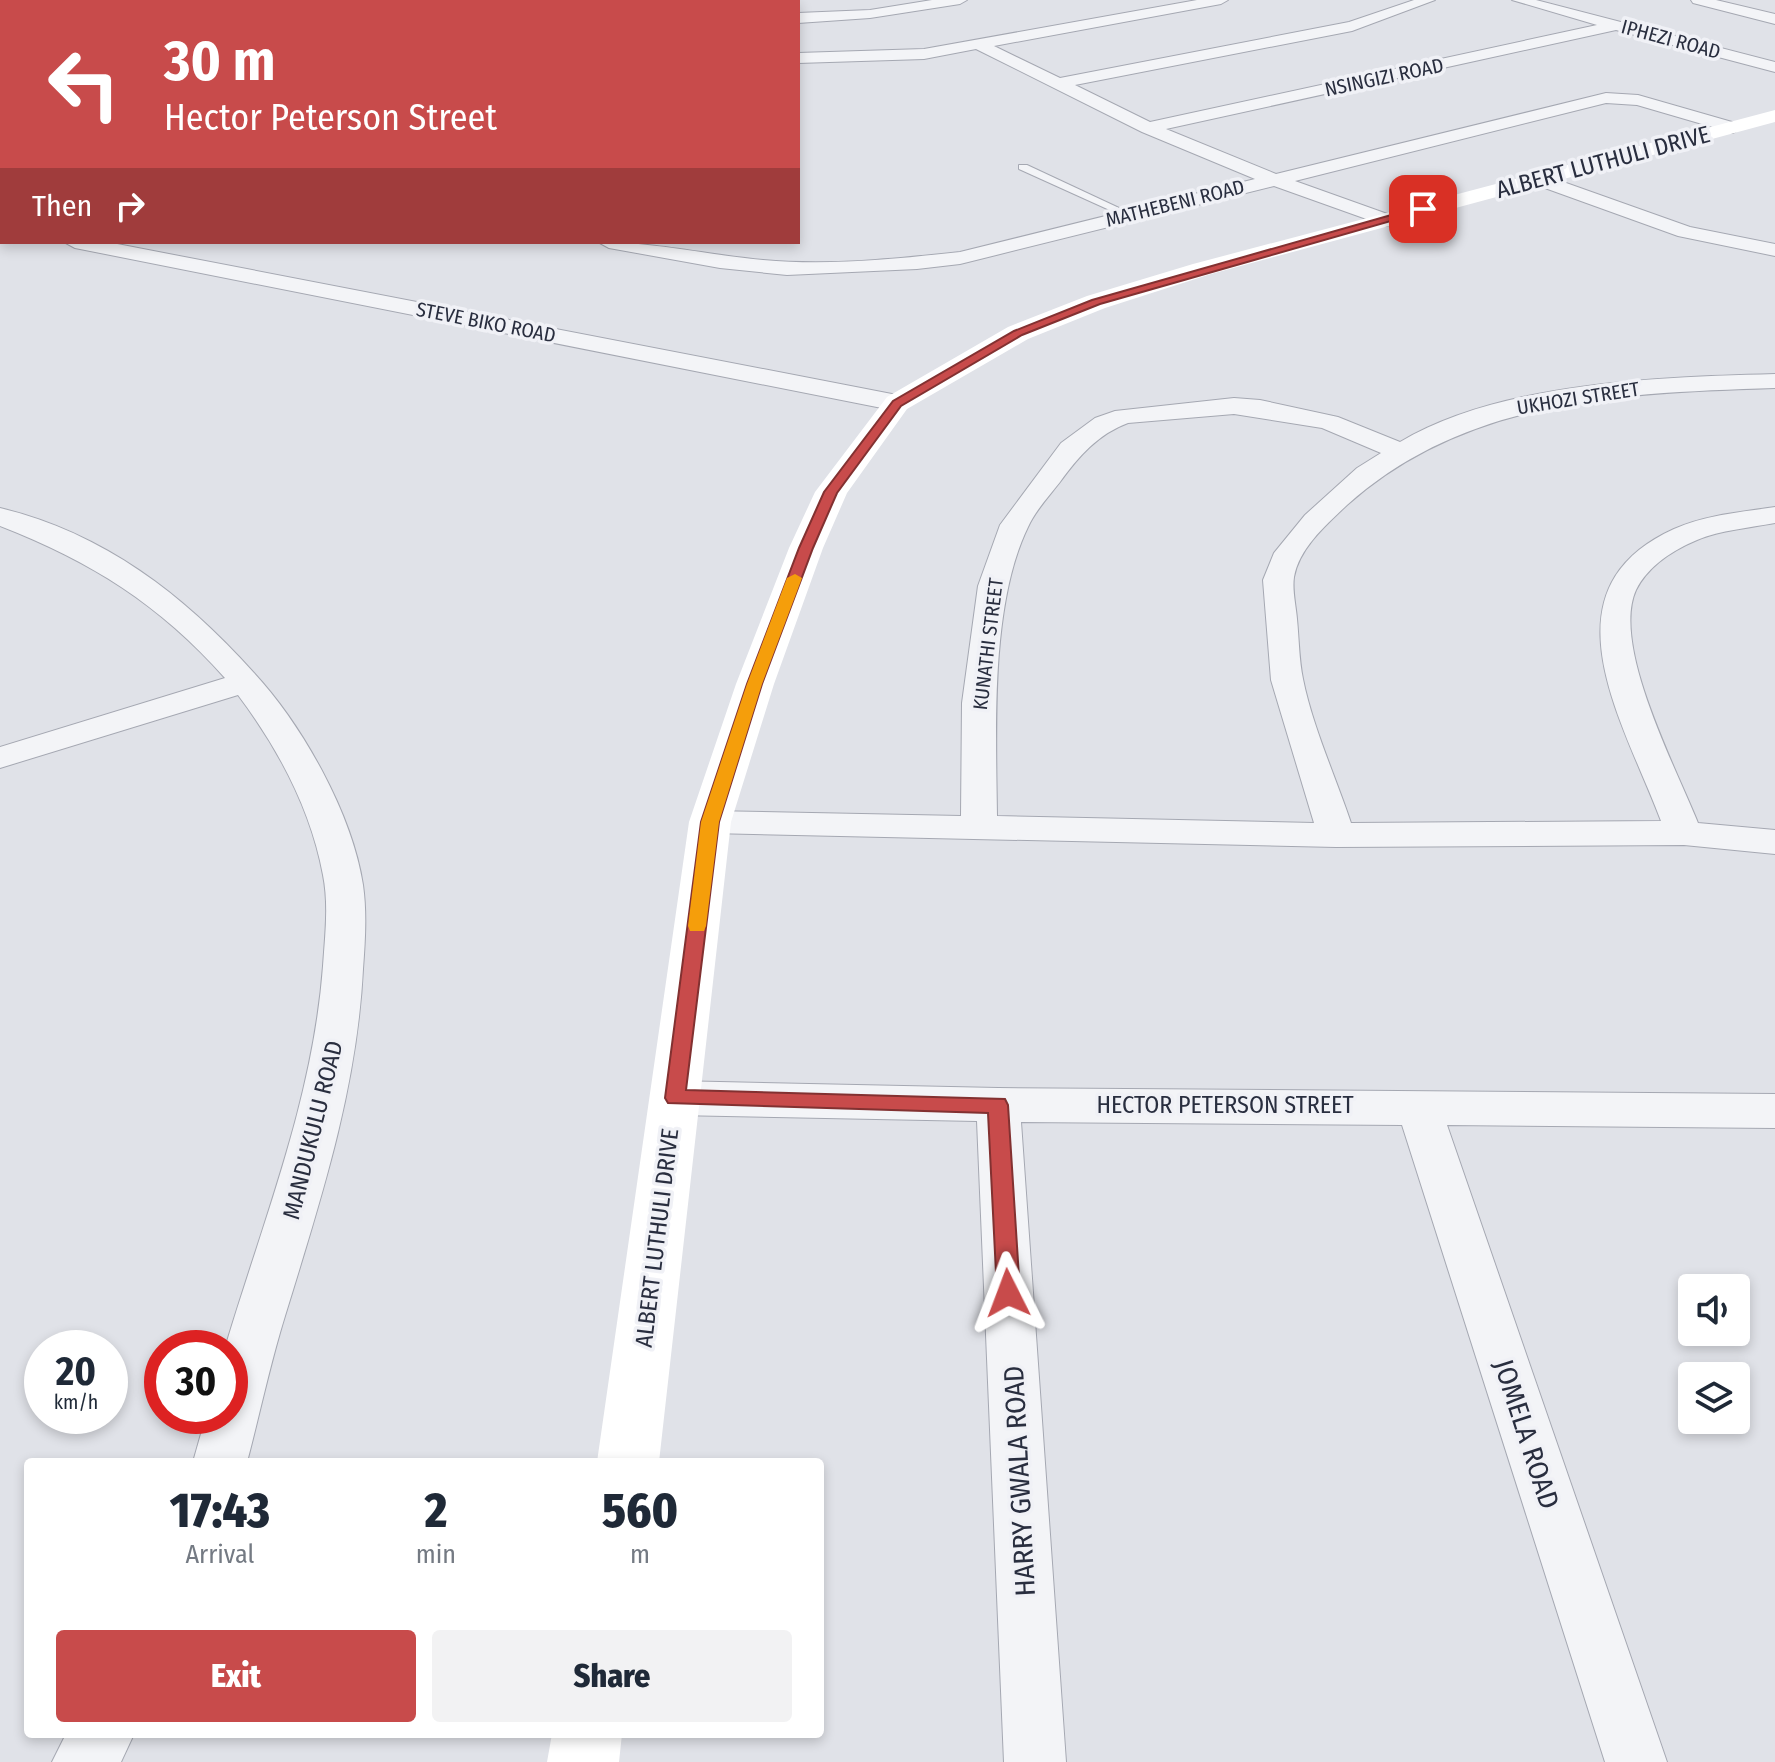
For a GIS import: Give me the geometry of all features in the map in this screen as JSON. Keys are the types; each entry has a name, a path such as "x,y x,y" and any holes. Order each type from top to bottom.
{"street":[{"path":"800,18 870,14 960,0"},
{"path":"800,58 902,56 1221,0"},
{"path":"1061,83 1352,26 1428,0"},
{"name":"IPHEZI ROAD","path":"1519,0 1775,67"},
{"path":"1698,0 1775,19"},
{"name":"NSINGIZI ROAD","path":"1148,128 1619,25"},
{"path":"976,43 1148,128 1271,179 1386,220"},
{"name":"MATHEBENI ROAD","path":"621,244 727,262 790,268 919,263 960,258 1612,97 1638,100 1733,128"},
{"name":"ALBERT LUTHULI DRIVE","path":"629,1458 710,822 755,684 806,548 831,492 897,403 1018,333 1061,314 1202,269 1775,116"},
{"path":"1538,179 1685,232 1775,250"},
{"name":"STEVE BIKO ROAD","path":"85,244 897,403"},
{"name":"UKHOZI STREET","path":"1336,835 1287,680 1280,620 1279,574 1308,528 1336,498 1402,452 1461,425 1546,399 1636,387 1775,381"},
{"name":"KUNATHI STREET","path":"979,828 979,703 993,586 1014,525 1043,481 1070,449 1104,423 1124,416 1234,406 1329,422 1402,452"},
{"path":"1684,833 1616,655 1614,623 1617,597 1632,572 1685,535 1775,515"},
{"name":"MANDUKULU ROAD","path":"0,516 97,558 149,587 192,623 246,682 290,744 318,799 336,850 346,900 344,969 334,1063 300,1199 259,1320 221,1458"},
{"path":"0,758 246,682"},
{"path":"710,822 1336,835 1684,833 1775,842"},
{"name":"HECTOR PETERSON STREET","path":"675,1098 998,1105 1775,1111"},
{"name":"HARRY GWALA ROAD","path":"998,1105 1035,1762"},
{"name":"JOMELA ROAD","path":"1418,1106 1636,1762"},
{"path":"83,1762 101,1738"},
{"path":"583,1762 586,1738"}],"lane":[{"path":"1023,167 1129,215"}],"slow traffic":[{"path":"697,926 710,822 755,684 795,578"}],"route":[{"path":"1008,1293 998,1105 675,1098 710,822 755,684 806,548 831,492 897,403 1018,333 1061,314 1202,269 1423,209"}]}
